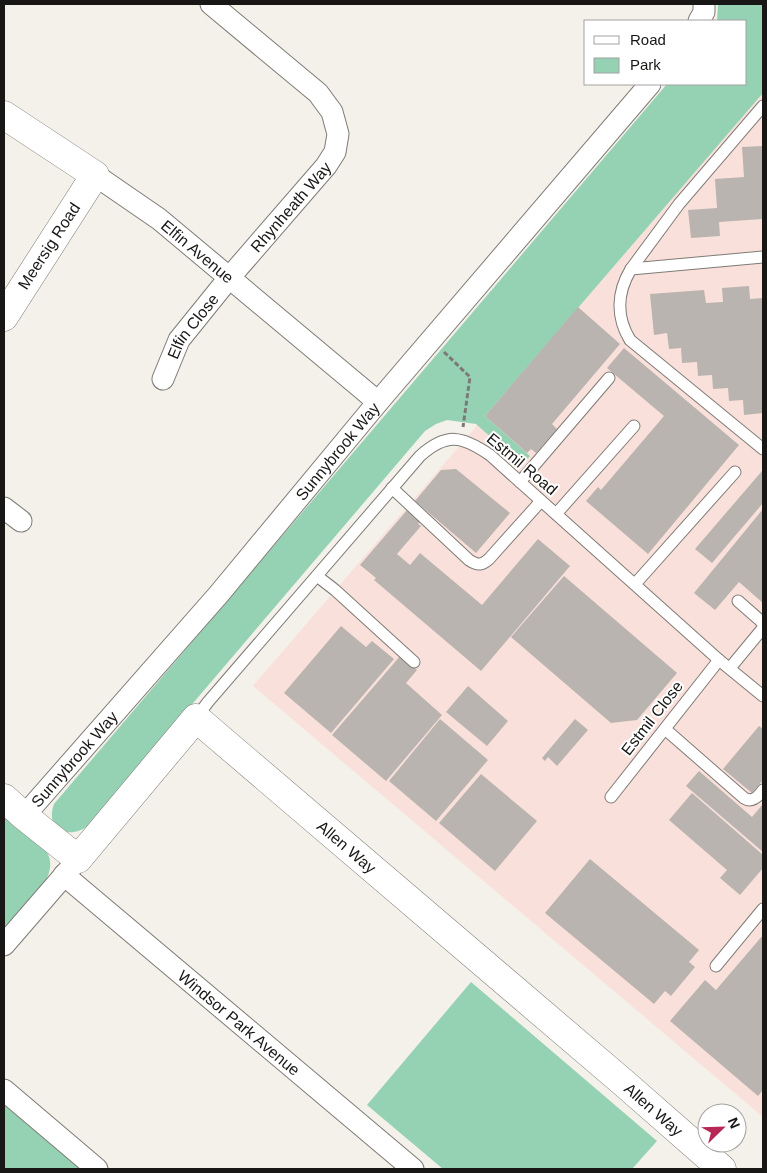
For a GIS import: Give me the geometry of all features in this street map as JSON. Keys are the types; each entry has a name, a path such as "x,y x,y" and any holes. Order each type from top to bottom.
{"street":[{"name":"Rhynheath Way","path":"211,4 318,93 332,112 338,134 335,152 326,166 230,278"},
{"path":"700,20 704,12 704,4"},
{"name":"Sunnybrook Way","path":"24,816 212,602 378,402 649,85"},
{"name":"Elfin Avenue","path":"4,115 159,219 378,402"},
{"name":"Meersig Road","path":"4,317 95,175"},
{"name":"Elfin Close","path":"163,379 180,340 230,278"},
{"path":"4,508 22,521"},
{"path":"4,945 196,718"},
{"name":"Allen Way","path":"196,718 722,1169"},
{"path":"4,798 24,816 71,867"},
{"name":"Windsor Park Avenue","path":"71,867 413,1169"},
{"path":"4,1090 96,1169"}],"lane":[{"path":"763,106 680,204 625,278 619,297 620,314 624,330 630,340 763,449"},
{"path":"631,269 763,257"},
{"path":"520,482 609,378"},
{"path":"556,514 634,426"},
{"name":"Estmil Road","path":"196,718 420,456 432,445 448,440 461,440 473,444 490,455 763,696"},
{"path":"635,584 735,472"},
{"path":"392,488 476,565 490,559 541,500"},
{"path":"317,576 414,662"},
{"path":"730,668 763,626 762,622 738,601"},
{"name":"Estmil Close","path":"611,797 720,660"},
{"path":"665,729 748,801 752,800 763,790"},
{"path":"716,966 763,909"}],"path":[{"path":"432,339 470,377 461,440"}],"shaded area":[{"path":"763,93 763,1117 253,686"}],"green space":[{"path":"718,4 763,4 763,93 485,416 530,456 522,465 476,424 447,420 425,431 90,824 75,832 68,832 56,827 52,813 54,804 666,85 747,85 747,20 717,20"},
{"path":"4,812 31,834 44,848 48,854 50,871 46,880 4,929"},
{"path":"471,982 657,1141 632,1169 443,1169 367,1105"},
{"path":"4,1099 86,1169 4,1169"}],"building":[{"path":"763,146 763,219 719,222 720,236 691,238 688,210 717,208 715,179 744,177 742,147"},
{"path":"749,286 750,299 763,298 763,413 744,415 743,400 729,401 728,388 713,389 712,375 698,376 697,362 682,363 681,348 669,349 667,333 654,335 650,294 704,290 706,303 723,302 722,288"},
{"path":"578,307 620,344 552,424 557,429 536,453 531,449 527,453 485,416"},
{"path":"624,348 739,445 648,554 586,501 598,487 601,490 664,416 607,368"},
{"path":"456,469 510,513 476,553 415,501 441,470"},
{"path":"762,471 763,503 712,563 695,549"},
{"path":"408,509 421,520 418,524 421,526 397,554 410,565 420,553 482,605 538,539 570,566 481,671 374,580 376,578 360,565"},
{"path":"763,509 763,603 739,582 715,610 694,593"},
{"path":"564,576 677,673 637,720 611,723 511,637"},
{"path":"341,626 366,647 372,641 394,659 331,733 284,693"},
{"path":"401,655 417,670 406,683 442,715 386,781 332,735"},
{"path":"468,686 508,721 487,746 446,712"},
{"path":"440,719 488,760 436,821 389,781"},
{"path":"575,719 588,730 557,766 548,757 545,761 542,758"},
{"path":"759,726 763,729 763,780 752,793 723,769"},
{"path":"699,771 752,817 763,804 763,852 686,786"},
{"path":"481,774 537,821 495,871 439,823"},
{"path":"692,793 763,855 763,868 740,895 720,878 727,870 669,820"},
{"path":"590,859 699,950 689,962 695,967 671,996 665,991 654,1004 545,913"},
{"path":"763,935 763,1090 758,1096 670,1021 705,980 716,990"}]}
